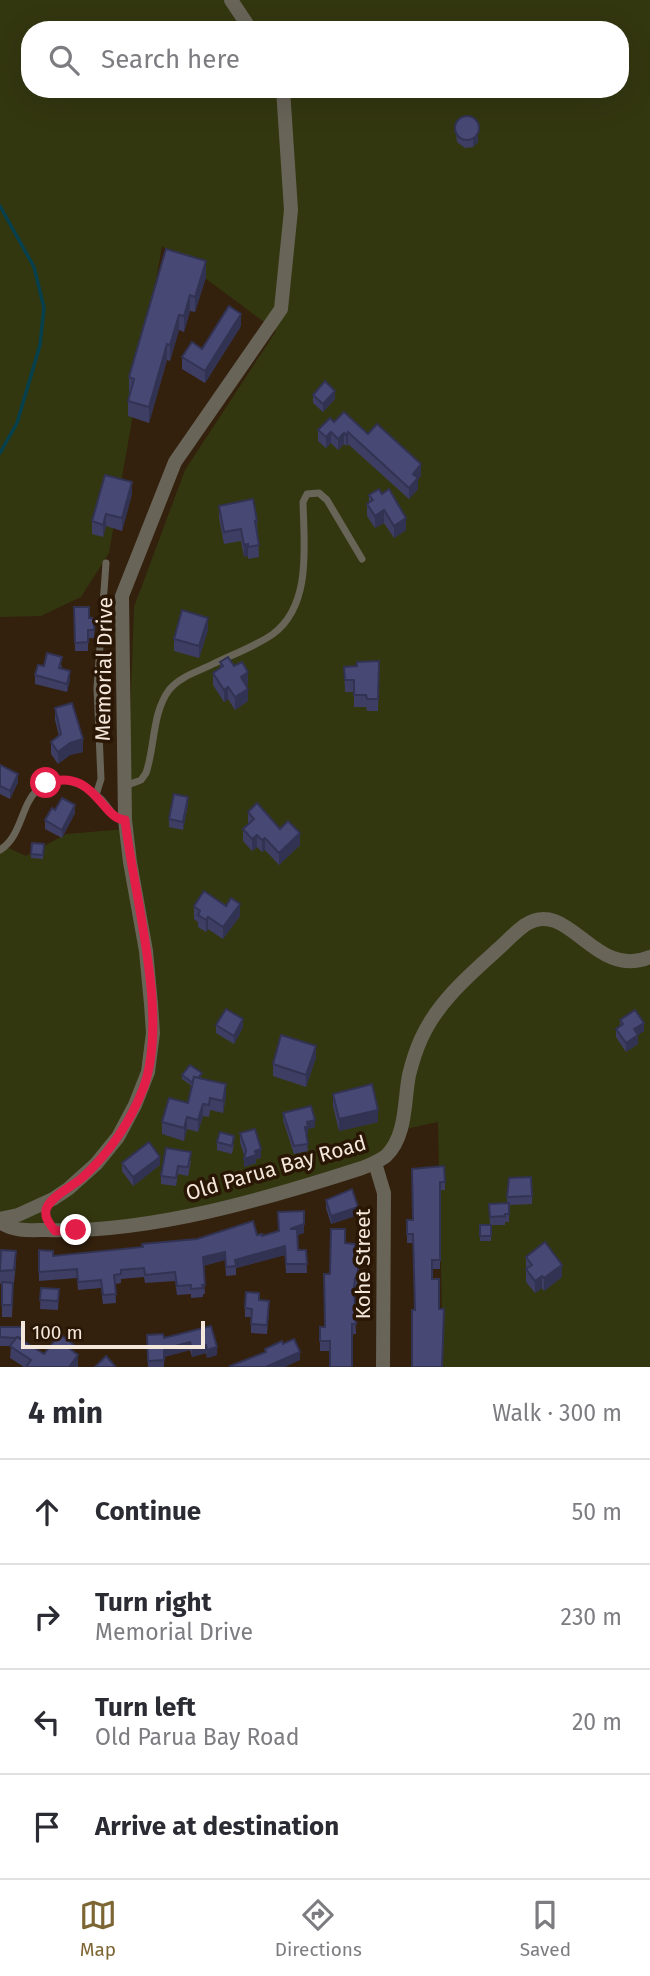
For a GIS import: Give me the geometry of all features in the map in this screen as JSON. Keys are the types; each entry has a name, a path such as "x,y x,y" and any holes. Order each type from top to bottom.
{"street":[{"path":"232,0 245,21"},
{"name":"Memorial Drive","path":"0,1221 52,1199 83,1177 118,1138 148,1072 153,1033 150,991 125,820 122,596 175,461 281,309 291,210 284,98"},
{"name":"Old Parua Bay Road","path":"0,1221 10,1229 55,1231 169,1220 375,1163 396,1143 414,1056 429,1024 467,977 524,925 542,919 563,924 606,957 615,960 634,962 650,957"},
{"name":"Kohe Street","path":"375,1163 384,1193 383,1367"},
{"path":"52,1199 45,1215 55,1231"}],"lane":[{"path":"124,786 135,783 146,773 161,706 172,687 188,675 264,639 280,628 291,614 303,573 305,496 310,492 319,493 327,500 362,559"},
{"path":"96,795 101,779 97,688 106,563"},
{"path":"0,850 13,839 31,797 42,785 66,780 77,783 96,795 116,818 125,820"}],"green space":[{"path":"0,0 650,0 650,1367 443,1367 438,1122 401,1130 379,1161 173,1218 52,1230 0,1225 0,844 26,856 66,834 126,829 134,607 185,470 276,331 162,246 109,553 81,597 41,616 0,617"}],"building":[{"path":"467,116 475,120 479,128 475,136 467,140 459,136 455,128 459,120"},
{"path":"166,249 206,261 195,297 190,295 184,316 179,315 170,345 167,344 149,407 128,401 134,379 129,377"},
{"path":"229,306 241,314 205,371 182,357 192,342 202,349"},
{"path":"325,381 335,391 323,404 313,395"},
{"path":"344,412 368,434 377,424 421,464 413,474 418,478 409,488 348,432 338,439 331,432 326,437 318,430 330,418 334,422"},
{"path":"105,475 132,482 122,518 106,514 103,525 92,521"},
{"path":"379,489 382,494 389,489 406,518 394,526 384,510 375,516 367,504 373,500 369,495"},
{"path":"253,499 259,545 248,547 248,544 244,545 241,529 224,532 219,506"},
{"path":"74,607 89,607 89,618 95,618 94,630 88,630 88,642 75,643"},
{"path":"182,610 208,618 199,646 174,639"},
{"path":"47,653 62,657 59,668 70,671 67,684 35,675 38,665 44,666"},
{"path":"228,657 234,666 242,662 248,672 241,677 248,689 235,697 228,687 224,690 213,673 223,666 220,662"},
{"path":"379,661 378,699 354,695 354,680 345,680 344,667 357,666 357,662"},
{"path":"72,703 83,739 70,743 58,752 51,742 61,734 55,708"},
{"path":"0,765 18,774 10,791 0,786"},
{"path":"174,794 188,797 183,822 169,819"},
{"path":"62,798 75,805 62,830 45,820"},
{"path":"257,803 280,829 288,821 300,833 279,853 265,838 262,840 257,835 252,839 243,829 254,819 248,812"},
{"path":"32,843 44,844 43,855 31,854"},
{"path":"204,891 226,906 231,898 240,904 223,927 208,917 206,920 198,915 200,911 194,906"},
{"path":"226,1009 243,1019 234,1036 216,1025"},
{"path":"635,1010 644,1023 634,1029 638,1035 626,1043 616,1029 623,1024 620,1020"},
{"path":"281,1035 316,1046 306,1075 273,1064"},
{"path":"190,1065 202,1073 198,1078 194,1077 193,1083 182,1075"},
{"path":"194,1077 226,1084 223,1101 210,1098 209,1105 203,1104 198,1120 187,1117 184,1128 162,1122 169,1098 188,1103"},
{"path":"372,1084 378,1110 339,1119 333,1094"},
{"path":"311,1106 315,1120 307,1122 308,1127 305,1127 308,1144 294,1146 283,1113"},
{"path":"255,1129 261,1149 255,1151 256,1155 244,1159 246,1150 240,1133"},
{"path":"220,1132 234,1136 232,1146 217,1142"},
{"path":"149,1142 160,1157 133,1177 122,1163"},
{"path":"166,1148 191,1152 188,1167 178,1166 176,1178 161,1176"},
{"path":"444,1166 445,1182 440,1182 440,1260 432,1260 432,1279 439,1279 439,1309 444,1309 442,1367 412,1367 412,1310 415,1310 413,1234 407,1234 407,1220 413,1220 412,1169"},
{"path":"531,1177 532,1196 507,1197 509,1178"},
{"path":"352,1189 358,1207 331,1216 326,1200"},
{"path":"509,1203 509,1214 490,1217 489,1204"},
{"path":"304,1211 304,1224 290,1229 297,1229 298,1250 306,1250 307,1264 286,1264 285,1246 235,1260 236,1266 226,1267 225,1252 203,1257 203,1288 177,1286 175,1272 145,1275 144,1268 121,1270 121,1274 114,1275 116,1294 103,1295 101,1280 78,1282 77,1269 39,1272 39,1250 53,1251 53,1256 143,1247 142,1244 197,1239 253,1221 257,1235 262,1236 279,1231 278,1212"},
{"path":"480,1225 491,1225 491,1236 480,1236"},
{"path":"331,1229 345,1229 345,1243 355,1244 354,1263 358,1263 358,1278 355,1278 354,1288 356,1324 352,1324 352,1367 330,1367 330,1341 320,1341 320,1327 325,1327 324,1274 330,1274"},
{"path":"545,1242 562,1265 535,1281 526,1269 532,1265 526,1257"},
{"path":"1,1250 16,1251 14,1270 0,1271"},
{"path":"2,1282 13,1283 12,1305 2,1305"},
{"path":"41,1288 59,1289 58,1301 40,1300"},
{"path":"246,1292 259,1293 259,1300 269,1301 267,1325 251,1324 252,1309 245,1308"},
{"path":"211,1326 217,1347 207,1350 206,1345 192,1349 190,1342 164,1349 164,1360 148,1361 147,1335 163,1334 164,1338"},
{"path":"0,1327 23,1327 22,1338 0,1337"},
{"path":"60,1334 74,1345 70,1349 78,1355 69,1367 26,1367 31,1360 10,1346 17,1337 44,1354"},
{"path":"294,1339 300,1352 266,1367 230,1366 266,1352 265,1349 282,1341 283,1344"},
{"path":"106,1356 114,1367 95,1367"}],"waterway":[{"path":"0,206 34,267 44,308 40,345 17,423 0,453"}],"route":[{"path":"46,783 58,780 77,783 96,795 116,818 125,820 146,951 153,1033 143,1089 118,1138 83,1177 52,1199 46,1210 47,1220 55,1231 76,1230"}]}
